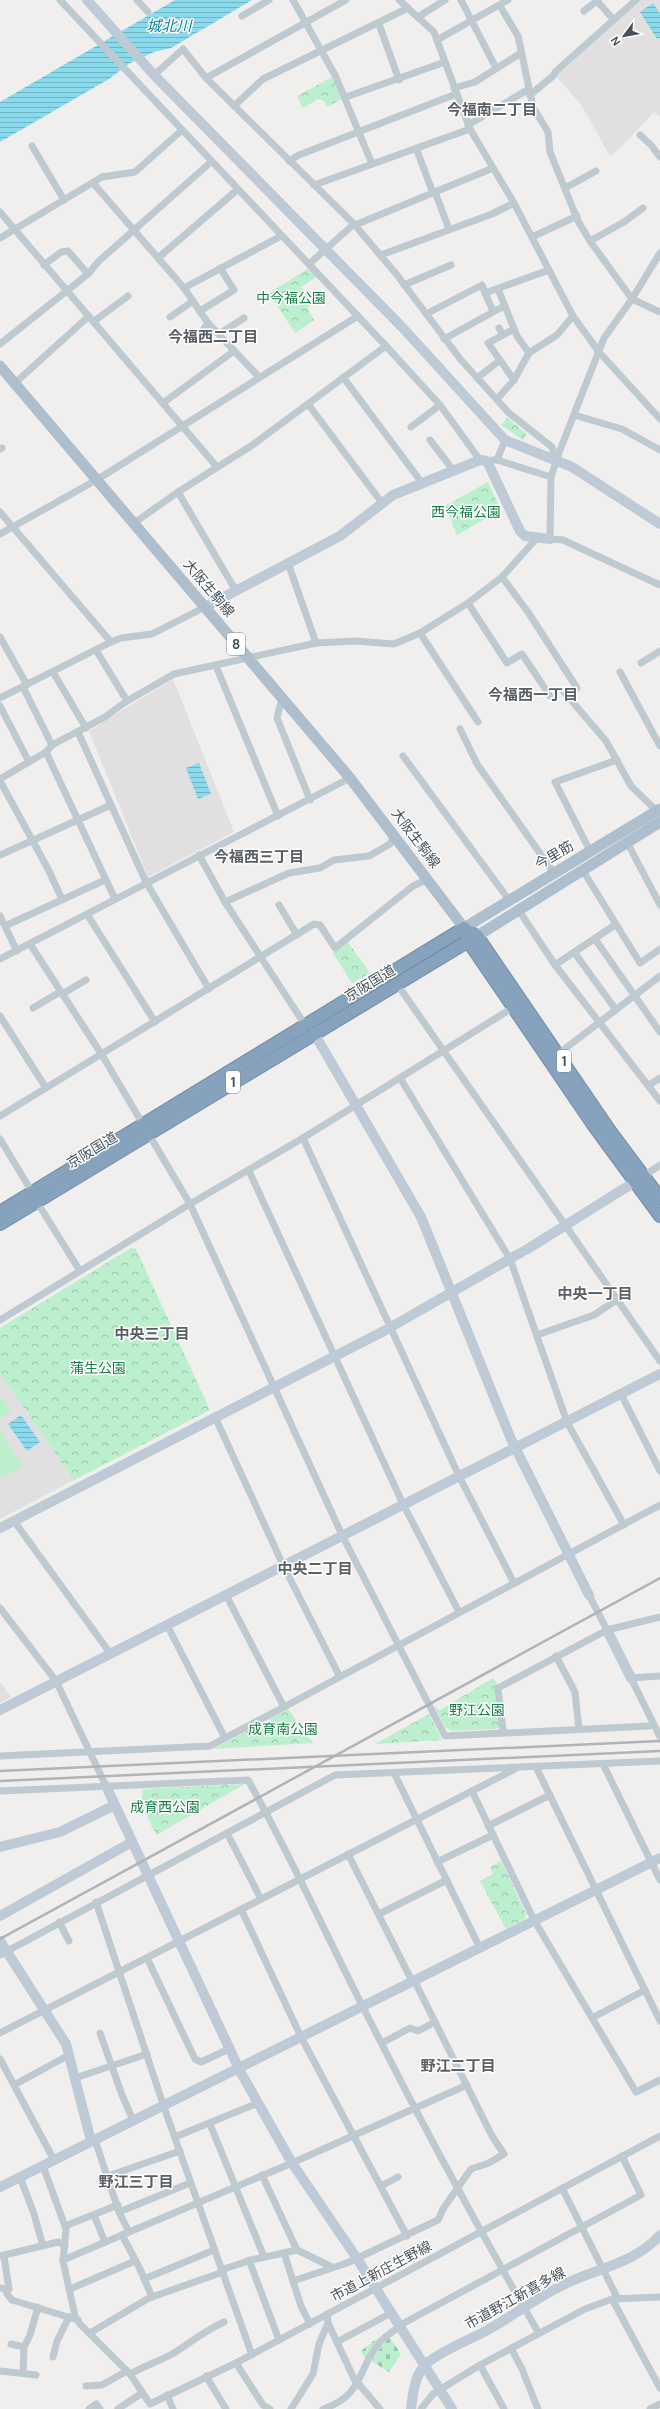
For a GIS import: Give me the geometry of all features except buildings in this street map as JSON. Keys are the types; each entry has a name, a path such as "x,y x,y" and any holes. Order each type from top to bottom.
{"highway":[{"name":"1","path":"464,928 558,1054 610,1131 640,1179 660,1216"},
{"name":"京阪国道","path":"0,1212 34,1197 145,1130 310,1029 464,928"},
{"name":"1","path":"472,938 514,1007 594,1126 640,1179 660,1198"},
{"name":"京阪国道","path":"310,1029 397,984 472,938"},
{"name":"京阪国道","path":"0,1224 34,1197"}],"main road":[{"name":"大阪生駒線","path":"0,366 98,479 350,778 395,834 464,928"},
{"name":"今里筋","path":"464,928 590,851 659,811"},
{"name":"今里筋","path":"472,938 660,822"}],"street":[{"path":"60,0 440,405 488,461 520,531 525,536 562,540 660,585"},
{"path":"87,0 154,74 402,327 506,440 540,456 556,460 596,482 660,524"},
{"path":"137,0 148,12"},
{"path":"242,16 269,0"},
{"path":"293,0 346,98 372,164"},
{"path":"206,78 346,0"},
{"path":"399,0 434,32 469,127 514,203 573,316 599,352 660,419"},
{"path":"418,17 444,0"},
{"path":"461,0 496,68"},
{"path":"437,40 473,22 508,0"},
{"path":"584,11 598,0 613,19"},
{"path":"314,185 469,127 530,92 636,0"},
{"path":"500,6 518,36 533,107 548,132 550,152 577,216 590,241 632,299 660,312"},
{"path":"234,106 263,79 322,52 408,8"},
{"path":"379,24 398,80"},
{"path":"154,74 183,49 206,78 354,225 381,255 444,339 477,378 509,413 552,447 556,460"},
{"path":"289,161 298,155 360,131 475,82 521,52"},
{"path":"346,98 445,62"},
{"path":"0,238 102,177 135,172 182,130"},
{"path":"640,135 652,145 660,157"},
{"path":"32,146 64,200"},
{"path":"416,148 449,229"},
{"path":"0,344 88,274 99,261 211,162"},
{"path":"309,264 354,225 493,168"},
{"path":"565,188 596,171"},
{"path":"93,183 184,288 208,323 259,378"},
{"path":"158,258 237,190"},
{"path":"381,255 492,214 514,203"},
{"path":"590,241 624,222 643,208"},
{"path":"0,212 217,467"},
{"path":"532,237 577,216"},
{"path":"184,288 281,236"},
{"path":"44,265 61,252 68,251 88,274"},
{"path":"550,539 551,477 556,460 604,338 632,299 660,253"},
{"path":"404,285 451,265"},
{"path":"200,311 234,290 220,268"},
{"path":"485,294 549,270"},
{"path":"426,314 482,285 493,311"},
{"path":"498,289 514,329 529,353"},
{"path":"15,383 91,319 128,296"},
{"path":"170,317 193,301"},
{"path":"444,339 504,306"},
{"path":"0,534 98,479 358,316"},
{"path":"497,399 514,380 529,353 556,335 573,316"},
{"path":"219,334 244,318"},
{"path":"196,341 208,323"},
{"path":"499,328 503,335"},
{"path":"514,329 488,343 499,361 514,380"},
{"path":"134,523 178,492 252,446 386,346"},
{"path":"163,403 234,351"},
{"path":"477,378 499,361"},
{"path":"343,377 422,483"},
{"path":"308,404 382,503"},
{"path":"411,427 440,405"},
{"path":"574,415 622,429 660,450"},
{"path":"430,440 453,470"},
{"path":"488,461 506,440"},
{"path":"0,698 111,642 152,634 340,536 393,495 453,470 488,461 551,477"},
{"path":"178,492 236,591"},
{"path":"0,512 111,642"},
{"path":"62,899 0,780 46,752 52,745 105,717 127,701 174,674 216,666 247,657 316,642 355,641 394,644 420,633 468,603 502,577 537,538"},
{"path":"288,563 316,642"},
{"path":"502,577 528,612 577,688"},
{"path":"468,603 507,663 522,654 550,696"},
{"path":"420,633 478,722"},
{"path":"0,637 25,686 52,745"},
{"path":"96,650 127,701"},
{"path":"640,663 659,656"},
{"path":"216,666 278,816"},
{"path":"53,672 86,728"},
{"path":"620,672 660,746"},
{"path":"564,692 606,741 631,786 659,811"},
{"path":"282,698 277,718 310,800"},
{"path":"0,706 28,762"},
{"path":"460,729 476,764 554,873"},
{"path":"78,732 146,882 209,989"},
{"path":"46,752 115,899"},
{"path":"403,756 509,900"},
{"path":"590,851 554,782 617,760"},
{"path":"0,959 146,882 310,800 350,778"},
{"path":"0,855 111,804"},
{"path":"225,902 289,874 320,868 334,860 369,856 390,844 395,834"},
{"path":"627,842 660,905"},
{"path":"199,855 225,902 310,1029 357,1105 420,1218 450,1294 515,1448 660,1737"},
{"path":"582,869 615,926 640,964 660,949"},
{"path":"0,1116 263,957 314,924 320,925 336,948 401,895 428,879"},
{"path":"5,926 105,880"},
{"path":"279,905 297,935"},
{"path":"518,909 555,965 660,1101"},
{"path":"87,914 155,1022"},
{"path":"0,916 17,951"},
{"path":"555,965 615,926"},
{"path":"595,939 660,1032"},
{"path":"30,944 102,1055 190,1204 342,1535 445,1736 649,1726"},
{"path":"574,952 616,1010"},
{"path":"558,1054 660,976"},
{"path":"32,1008 86,980"},
{"path":"397,984 660,1361"},
{"path":"0,1320 190,1204 249,1171 514,1007"},
{"path":"0,1016 46,1088"},
{"path":"400,1078 510,1260 567,1422 624,1524"},
{"path":"649,1085 660,1078"},
{"path":"303,1138 389,1328 459,1476 514,1583"},
{"path":"0,1139 80,1271"},
{"path":"0,1528 215,1416 389,1328 510,1260 566,1226 660,1165"},
{"path":"249,1171 404,1504 459,1612"},
{"path":"537,1335 594,1315 618,1299"},
{"path":"0,1710 660,1374"},
{"path":"621,1394 660,1471"},
{"path":"215,1416 283,1565 340,1677"},
{"path":"0,1756 210,1746 459,1612 569,1556 660,1505"},
{"path":"14,1521 110,1653"},
{"path":"226,1595 284,1707"},
{"path":"0,1608 56,1681 238,2068 292,2163 356,2257 452,2409"},
{"path":"503,1732 498,1688 607,1630 660,1617"},
{"path":"167,1625 225,1738"},
{"path":"556,1656 575,1692 579,1729"},
{"path":"631,1678 660,1676"},
{"path":"3,1953 96,1902 266,1813 334,1775 660,1761"},
{"path":"603,1764 656,1860 660,1880"},
{"path":"536,1767 660,2021"},
{"path":"0,2032 43,2009 179,1942 517,1768"},
{"path":"394,1773 480,1948"},
{"path":"0,1791 248,1780 301,1878 362,2006 458,2187 480,2232 538,2332"},
{"path":"472,1791 534,1920 636,2092 660,2080"},
{"path":"488,1826 550,1795"},
{"path":"0,1848 60,1832 115,1805"},
{"path":"227,1833 262,1899"},
{"path":"438,1862 493,1835"},
{"path":"0,1916 132,1842"},
{"path":"293,2281 332,2267 407,2236 438,2220 458,2187 471,2170 489,2163 504,2154 492,2136 348,1854"},
{"path":"0,2187 656,1860"},
{"path":"379,1914 447,1880"},
{"path":"96,1902 190,2183 252,2355"},
{"path":"241,1909 301,2037 407,2236"},
{"path":"59,1922 69,1941"},
{"path":"0,1941 3,1953 66,2044 93,2140 108,2176 135,2261 152,2297"},
{"path":"147,1958 195,2060 201,2062 229,2048"},
{"path":"592,2018 645,1990"},
{"path":"382,2043 410,2028 418,2030 435,2022"},
{"path":"100,2033 133,2120"},
{"path":"75,2078 147,2054"},
{"path":"14,2085 69,2055"},
{"path":"0,2059 54,2160"},
{"path":"63,2260 292,2163 467,2085"},
{"path":"175,2138 258,2103"},
{"path":"210,2124 264,2257"},
{"name":"市道上新庄生野線","path":"78,2320 128,2373 150,2407 167,2395 252,2355 660,2136"},
{"path":"108,2176 180,2151"},
{"path":"323,2409 347,2396 357,2384 379,2343 400,2326 642,2195 622,2156"},
{"path":"43,2166 65,2226 63,2260 78,2320"},
{"path":"262,2175 297,2250"},
{"path":"20,2177 34,2214 43,2246"},
{"path":"381,2186 398,2177"},
{"path":"65,2226 94,2215 119,2209 190,2183"},
{"path":"562,2188 604,2270 615,2299 660,2388"},
{"path":"94,2215 105,2242"},
{"name":"市道野江新喜多線","path":"425,2365 505,2320 523,2306 562,2285 604,2270 635,2256 660,2235"},
{"path":"3,2289 9,2289 2,2256 58,2242 64,2245"},
{"path":"144,2279 214,2250"},
{"path":"90,2333 152,2297 249,2260 297,2250 332,2267"},
{"path":"284,2252 301,2306 310,2324"},
{"path":"249,2260 279,2340"},
{"path":"70,2290 135,2261"},
{"path":"3,2289 12,2300 78,2320"},
{"path":"421,2409 427,2399 480,2365 538,2332 585,2309 615,2299 660,2297"},
{"path":"23,2373 24,2347 30,2335 38,2307"},
{"path":"337,2342 391,2313"},
{"path":"290,2409 313,2374 319,2344 328,2323 328,2314"},
{"path":"53,2357 57,2341 69,2317"},
{"path":"86,2386 102,2385 172,2354 200,2337 206,2330 224,2322"},
{"path":"328,2323 357,2384 380,2409"},
{"path":"11,2344 24,2347"},
{"path":"511,2348 522,2369 538,2409"},
{"path":"236,2363 263,2405 270,2409"},
{"path":"411,2409 415,2383 425,2365"},
{"path":"480,2365 504,2409"},
{"path":"0,2371 36,2375"},
{"path":"206,2376 226,2409"},
{"path":"118,2409 142,2393"},
{"path":"167,2395 173,2409"},
{"path":"89,2409 96,2404 100,2409"},
{"path":"650,2409 660,2404"}],"shaded area":[{"path":"639,0 660,0 660,117 654,112 622,146 610,156 582,106 556,76"},
{"path":"173,679 234,832 148,877 89,731"},
{"path":"0,1374 74,1480 0,1519"},
{"path":"0,1682 11,1697 0,1703"}],"green space":[{"path":"334,76 344,98 327,107 324,101 318,99 303,108 297,96"},
{"name":"中今福公園","path":"309,268 316,277 301,287 313,304 307,308 314,320 295,333 269,293"},
{"path":"507,418 527,434 523,440 501,425"},
{"name":"西今福公園","path":"488,482 501,510 457,535 445,506"},
{"path":"347,941 370,973 352,983 333,953"},
{"name":"蒲生公園","path":"131,1248 136,1249 210,1410 74,1480 0,1374 0,1328"},
{"path":"0,1395 11,1411 0,1419"},
{"path":"0,1429 22,1467 0,1478"},
{"name":"野江公園","path":"493,1678 498,1685 499,1726 497,1729 452,1731 445,1727 434,1706 440,1710"},
{"name":"成育南公園","path":"288,1709 313,1743 213,1749"},
{"path":"429,1714 442,1740 375,1744"},
{"name":"成育西公園","path":"245,1784 156,1835 141,1804 143,1789"},
{"path":"501,1861 526,1914 525,1919 506,1929 480,1881 493,1874 490,1867"},
{"path":"389,2336 401,2354 389,2372 371,2361"},
{"path":"376,2339 378,2342 367,2362 361,2351"}],"water":[{"name":"城北川","path":"175,0 252,0 171,48 154,52 130,63 109,79 0,142 0,102"},
{"path":"653,3 660,14 660,38 657,39 640,12"},
{"path":"199,763 211,794 198,799 186,768"},
{"path":"21,1415 40,1442 27,1451 8,1424"}],"railway":[{"path":"0,1939 660,1578"},
{"path":"0,1771 660,1741"},
{"path":"0,1781 660,1751"}],"district":[{"name":"今福南二丁目","path":"492,110"},
{"name":"今福西二丁目","path":"213,337"},
{"name":"今福西一丁目","path":"533,695"},
{"name":"今福西三丁目","path":"259,857"},
{"name":"中央一丁目","path":"595,1294"},
{"name":"中央三丁目","path":"152,1334"},
{"name":"中央二丁目","path":"315,1569"},
{"name":"野江二丁目","path":"458,2066"},
{"name":"野江三丁目","path":"136,2182"}]}
